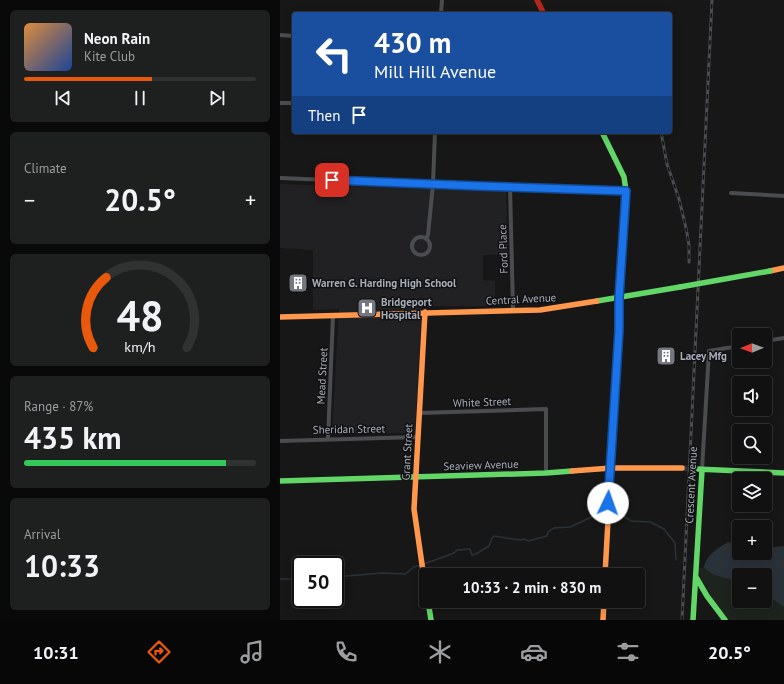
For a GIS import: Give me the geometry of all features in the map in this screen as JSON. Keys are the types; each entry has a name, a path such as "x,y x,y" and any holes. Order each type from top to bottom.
{"main road":[{"path":"537,0 543,12"},
{"path":"603,134 624,177 626,191 605,568"},
{"name":"Central Avenue","path":"280,317 333,314 540,310 619,298 784,268"},
{"name":"Grant Street","path":"422,568 414,509 425,312"},
{"name":"Seaview Avenue","path":"280,481 546,473 611,468 682,468"},
{"path":"699,469 784,473"},
{"name":"Crescent Avenue","path":"693,620 699,469"},
{"path":"695,577 724,620"},
{"path":"429,608 431,620"},
{"path":"603,620 604,608"}],"street":[{"path":"441,12 442,0"},
{"path":"280,35 292,36"},
{"path":"280,102 292,103"},
{"path":"426,239 428,235 433,184 435,134"},
{"path":"280,178 626,191"},
{"name":"Ford Place","path":"510,186 513,310"},
{"path":"731,193 784,196"},
{"path":"420,238 426,239 430,246 428,251 421,255 416,254 412,249 415,240 420,238"},
{"name":"Mead Street","path":"328,438 333,314"},
{"path":"772,340 784,338"},
{"name":"Crescent Avenue","path":"699,469 709,351 732,347"},
{"name":"White Street","path":"419,413 546,409 546,473"},
{"name":"Sheridan Street","path":"280,441 328,438 418,437"}],"shaded area":[{"name":"Bridgeport Hospital","path":"280,184 506,191 508,255 483,255 483,280 495,281 495,306 422,306 415,433 332,433 339,309 313,310 313,250 280,248"},
{"path":"728,542 732,543 732,560 772,560 772,547 784,546 784,607 772,599 772,568 732,568 732,580 714,575 704,568 709,556"},
{"path":"699,567 704,568 714,575 732,580 732,608 772,608 772,599 784,607 784,620 729,620 705,588"}],"waterway":[{"path":"424,564 454,553 457,550 470,549 472,555 476,554 489,546 494,536 520,540 524,539 528,541 547,536 548,532 554,528 570,527 601,513"},
{"path":"614,513 624,516 631,521 650,522 664,529 675,543 676,560"},
{"path":"344,576 382,573 405,574 414,567 420,565"},
{"path":"280,579 292,579"}],"tunnel":[{"path":"682,468 696,469"}],"railway":[{"path":"682,620 712,0"},
{"path":"661,134 667,164 679,199 686,228 689,245 689,262"}],"traffic: fast":[{"path":"603,134 624,177 626,191 613,430"},
{"path":"680,287 770,271"},
{"path":"597,301 680,287"},
{"path":"696,469 784,473"},
{"path":"693,620 702,470"},
{"path":"280,481 572,471"},
{"path":"696,577 707,596 725,620"},
{"path":"429,608 431,620"}],"traffic: slow":[{"path":"770,271 784,268"},
{"path":"280,317 540,310 597,301"},
{"path":"423,568 414,509 425,312"},
{"path":"605,568 613,430"},
{"path":"572,471 611,468 682,468"},
{"path":"603,620 604,608"}],"traffic: jam":[{"path":"537,0 543,12"}],"place":[{"name":"Warren G. Harding High School","path":"298,283"},
{"name":"Bridgeport Hospital","path":"367,308"},
{"name":"Lacey Mfg","path":"666,356"}],"route":[{"path":"332,180 626,191 608,503"}]}
